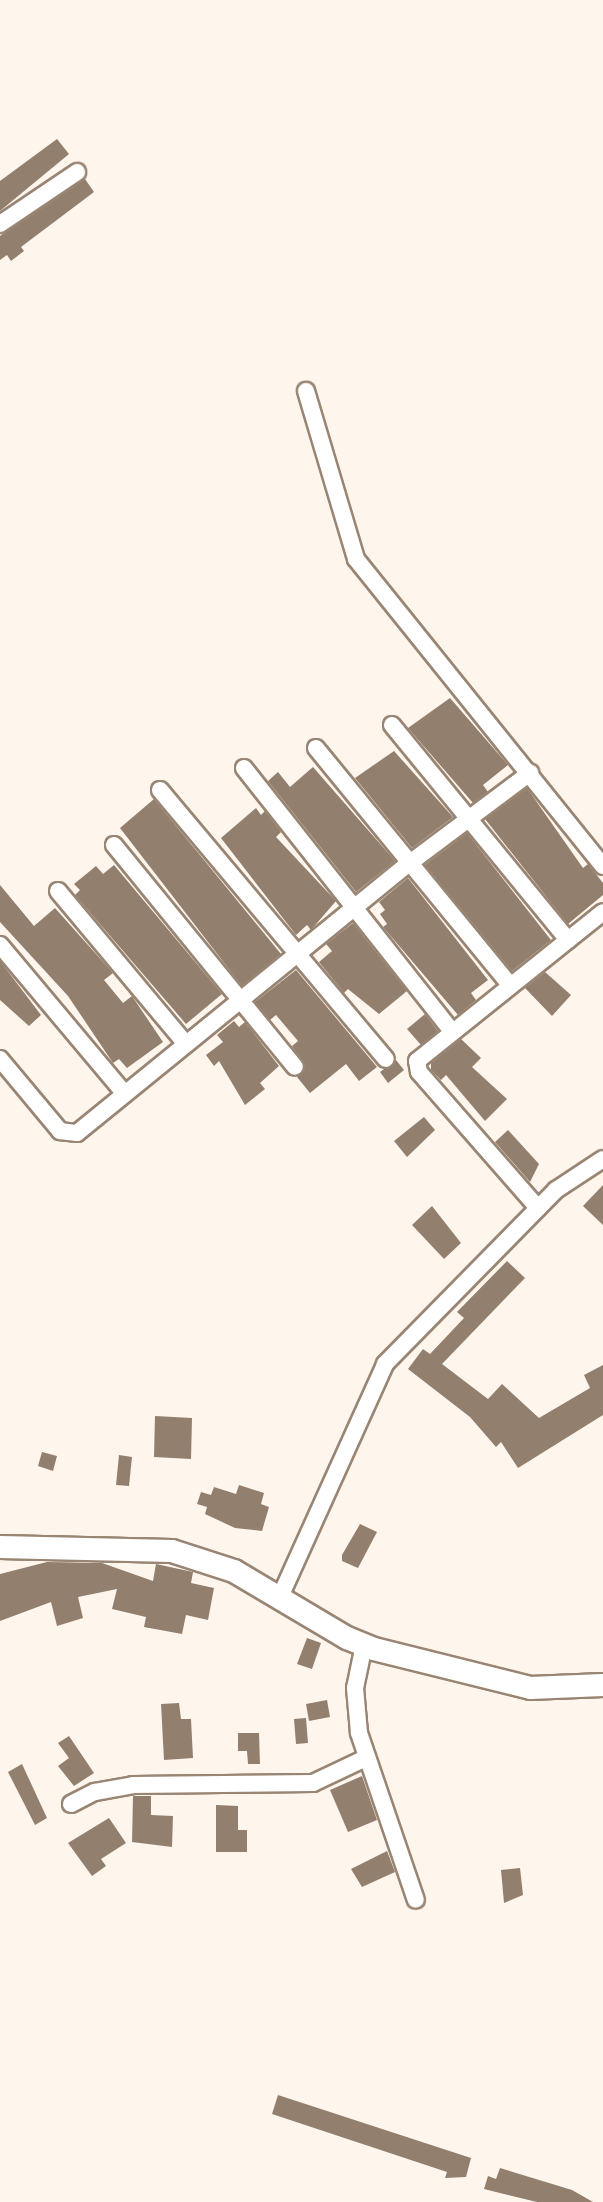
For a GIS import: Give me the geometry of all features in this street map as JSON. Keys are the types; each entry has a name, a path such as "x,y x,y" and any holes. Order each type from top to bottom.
{"street":[{"path":"0,224 77,172"},
{"path":"306,391 356,559 603,866"},
{"path":"392,725 568,939"},
{"path":"316,748 510,985"},
{"path":"244,768 357,907 451,1030"},
{"path":"0,1059 60,1131 69,1134 125,1094 185,1043 411,862 530,773"},
{"path":"160,790 386,1059"},
{"path":"114,845 295,1067"},
{"path":"58,891 185,1043"},
{"path":"538,1208 419,1072 419,1058 451,1030 603,912"},
{"path":"0,945 125,1094"},
{"path":"280,1597 385,1364 538,1208 603,1159"},
{"path":"0,1547 155,1548 214,1562 364,1645 530,1688 603,1685"},
{"path":"364,1645 355,1710 366,1758 416,1900"},
{"path":"71,1804 122,1786 313,1783 366,1758"}],"building":[{"path":"57,139 69,154 0,211 0,181"},
{"path":"85,179 94,192 21,247 24,251 11,261 7,255 0,260 0,236"},
{"path":"450,698 508,765 483,785 488,792 473,803 408,728"},
{"path":"394,751 453,817 412,848 355,778"},
{"path":"313,767 395,861 356,892 268,781 278,772 290,787"},
{"path":"527,788 583,868 588,864 603,883 603,895 568,924 485,819"},
{"path":"154,799 281,954 242,986 120,828"},
{"path":"256,808 261,815 265,811 281,832 276,837 336,901 311,930 307,925 296,935 221,838"},
{"path":"467,833 551,940 512,971 425,865"},
{"path":"114,865 222,994 186,1024 75,895 80,890 74,884 96,866 103,874"},
{"path":"408,878 488,980 471,993 476,1000 458,1015 383,927 387,924 380,914 385,910 379,902"},
{"path":"0,885 34,926 55,908 113,973 104,980 123,1003 132,996 163,1042 127,1068 119,1059 113,1063 68,996 0,922"},
{"path":"353,923 407,991 379,1014 348,989 344,993 319,962 332,951 326,944"},
{"path":"0,961 41,1015 29,1026 0,1000"},
{"path":"296,970 377,1067 359,1081 346,1064 310,1093 297,1077 305,1066 292,1046 298,1041 276,1015 270,1020 255,1002"},
{"path":"545,972 571,995 552,1016 525,988"},
{"path":"425,1014 438,1031 421,1045 407,1029"},
{"path":"234,1021 239,1027 245,1022 279,1066 260,1083 265,1089 245,1105 219,1061 214,1066 206,1055 223,1042 217,1035"},
{"path":"461,1039 481,1058 472,1067 507,1099 485,1121 446,1075 441,1080 431,1070 431,1063"},
{"path":"396,1060 404,1070 388,1083 380,1072"},
{"path":"424,1117 435,1130 407,1157 394,1141"},
{"path":"508,1130 539,1164 530,1182 495,1142"},
{"path":"603,1185 603,1225 583,1206"},
{"path":"432,1206 461,1243 444,1259 412,1225"},
{"path":"507,1261 525,1278 442,1364 488,1399 502,1384 539,1418 590,1388 584,1375 603,1365 603,1415 518,1468 501,1442 496,1447 470,1417 408,1369 423,1349 430,1354 464,1318 457,1312"},
{"path":"155,1416 192,1418 191,1459 154,1457"},
{"path":"42,1452 57,1456 53,1471 38,1466"},
{"path":"119,1455 132,1457 129,1486 116,1485"},
{"path":"239,1485 264,1493 261,1504 269,1507 262,1531 235,1528 205,1514 207,1507 197,1504 201,1492 211,1495 214,1487 236,1494"},
{"path":"360,1524 377,1532 358,1568 342,1561 342,1555"},
{"path":"47,1562 102,1563 153,1581 156,1564 193,1572 191,1583 214,1588 208,1620 186,1615 182,1634 144,1627 146,1617 112,1609 117,1589 78,1597 83,1618 57,1626 51,1602 0,1621 0,1574"},
{"path":"307,1638 321,1643 312,1669 297,1664"},
{"path":"327,1700 330,1717 309,1721 306,1704"},
{"path":"179,1703 181,1719 191,1719 193,1758 164,1760 161,1704"},
{"path":"306,1718 308,1743 296,1744 294,1719"},
{"path":"238,1733 259,1733 260,1764 248,1764 247,1751 238,1751"},
{"path":"69,1736 94,1773 74,1786 58,1766 69,1758 58,1743"},
{"path":"22,1764 47,1818 35,1825 8,1772"},
{"path":"362,1776 377,1820 348,1832 330,1790"},
{"path":"133,1796 151,1796 151,1815 173,1816 172,1847 132,1842"},
{"path":"216,1805 238,1806 238,1830 247,1830 247,1852 216,1852"},
{"path":"109,1818 126,1843 101,1859 106,1866 92,1876 68,1843"},
{"path":"387,1851 395,1872 362,1887 351,1869"},
{"path":"520,1868 523,1895 504,1903 501,1870"},
{"path":"278,2095 471,2158 466,2177 445,2178 447,2172 272,2114"},
{"path":"500,2168 572,2190 593,2202 537,2202 484,2189 488,2176 496,2179"}]}
